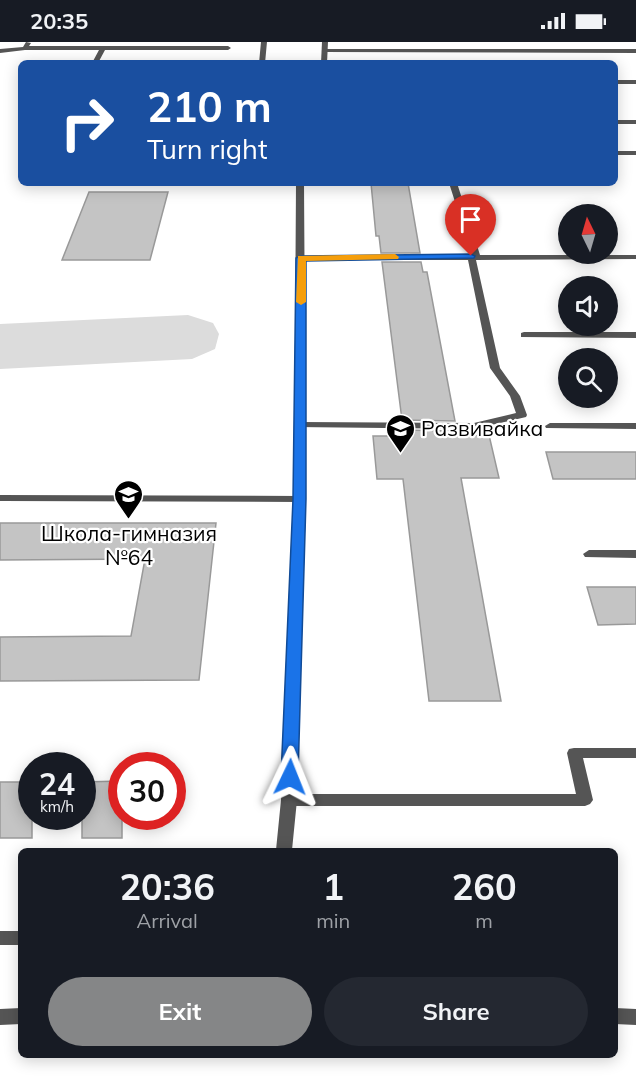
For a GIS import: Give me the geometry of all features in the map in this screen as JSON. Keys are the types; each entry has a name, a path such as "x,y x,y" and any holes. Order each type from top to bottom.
{"street":[{"path":"25,48 29,42"},
{"path":"262,60 264,42"},
{"path":"324,60 325,42"},
{"path":"0,51 25,48 228,48"},
{"path":"97,60 103,48"},
{"path":"325,51 636,51"},
{"path":"618,82 636,82"},
{"path":"618,122 636,122"},
{"path":"618,153 636,153"},
{"path":"284,848 289,800 300,499 300,186"},
{"path":"300,425 474,426 522,415 515,396 495,368 473,256 454,186"},
{"path":"301,258 636,257"},
{"path":"524,335 636,335"},
{"path":"550,426 636,426"},
{"path":"0,498 300,499"},
{"path":"589,554 636,554"},
{"path":"289,800 585,800 574,753 636,753"},
{"path":"0,939 18,938"},
{"path":"0,1017 18,1017"},
{"path":"618,1017 636,1017"}],"shaded area":[{"path":"188,315 213,323 219,334 215,349 192,359 0,369 0,324"}],"building":[{"path":"371,186 409,186 420,253 381,253 379,236 376,236"},
{"path":"89,192 168,192 150,260 62,260"},
{"path":"382,262 421,262 423,272 427,272 455,421 402,420"},
{"path":"403,430 457,431 458,436 489,435 499,478 461,478 501,701 429,701 403,479 377,479 373,436 404,436"},
{"path":"546,452 636,452 636,479 553,479"},
{"path":"0,523 216,523 199,680 0,681 0,637 131,636 145,559 0,560"},
{"path":"587,587 636,587 636,624 598,625"},
{"path":"108,781 108,830 122,830 122,838 82,838 82,830 96,830 96,782"},
{"path":"0,782 18,782 18,830 32,830 32,838 0,838"}],"slow traffic":[{"path":"301,302 301,258 395,257"}],"place":[{"name":"Развивайка","path":"400,454"},
{"name":"Школа-гимназия №64","path":"129,520"}],"route":[{"path":"290,777 300,499 301,258 471,256"}]}
